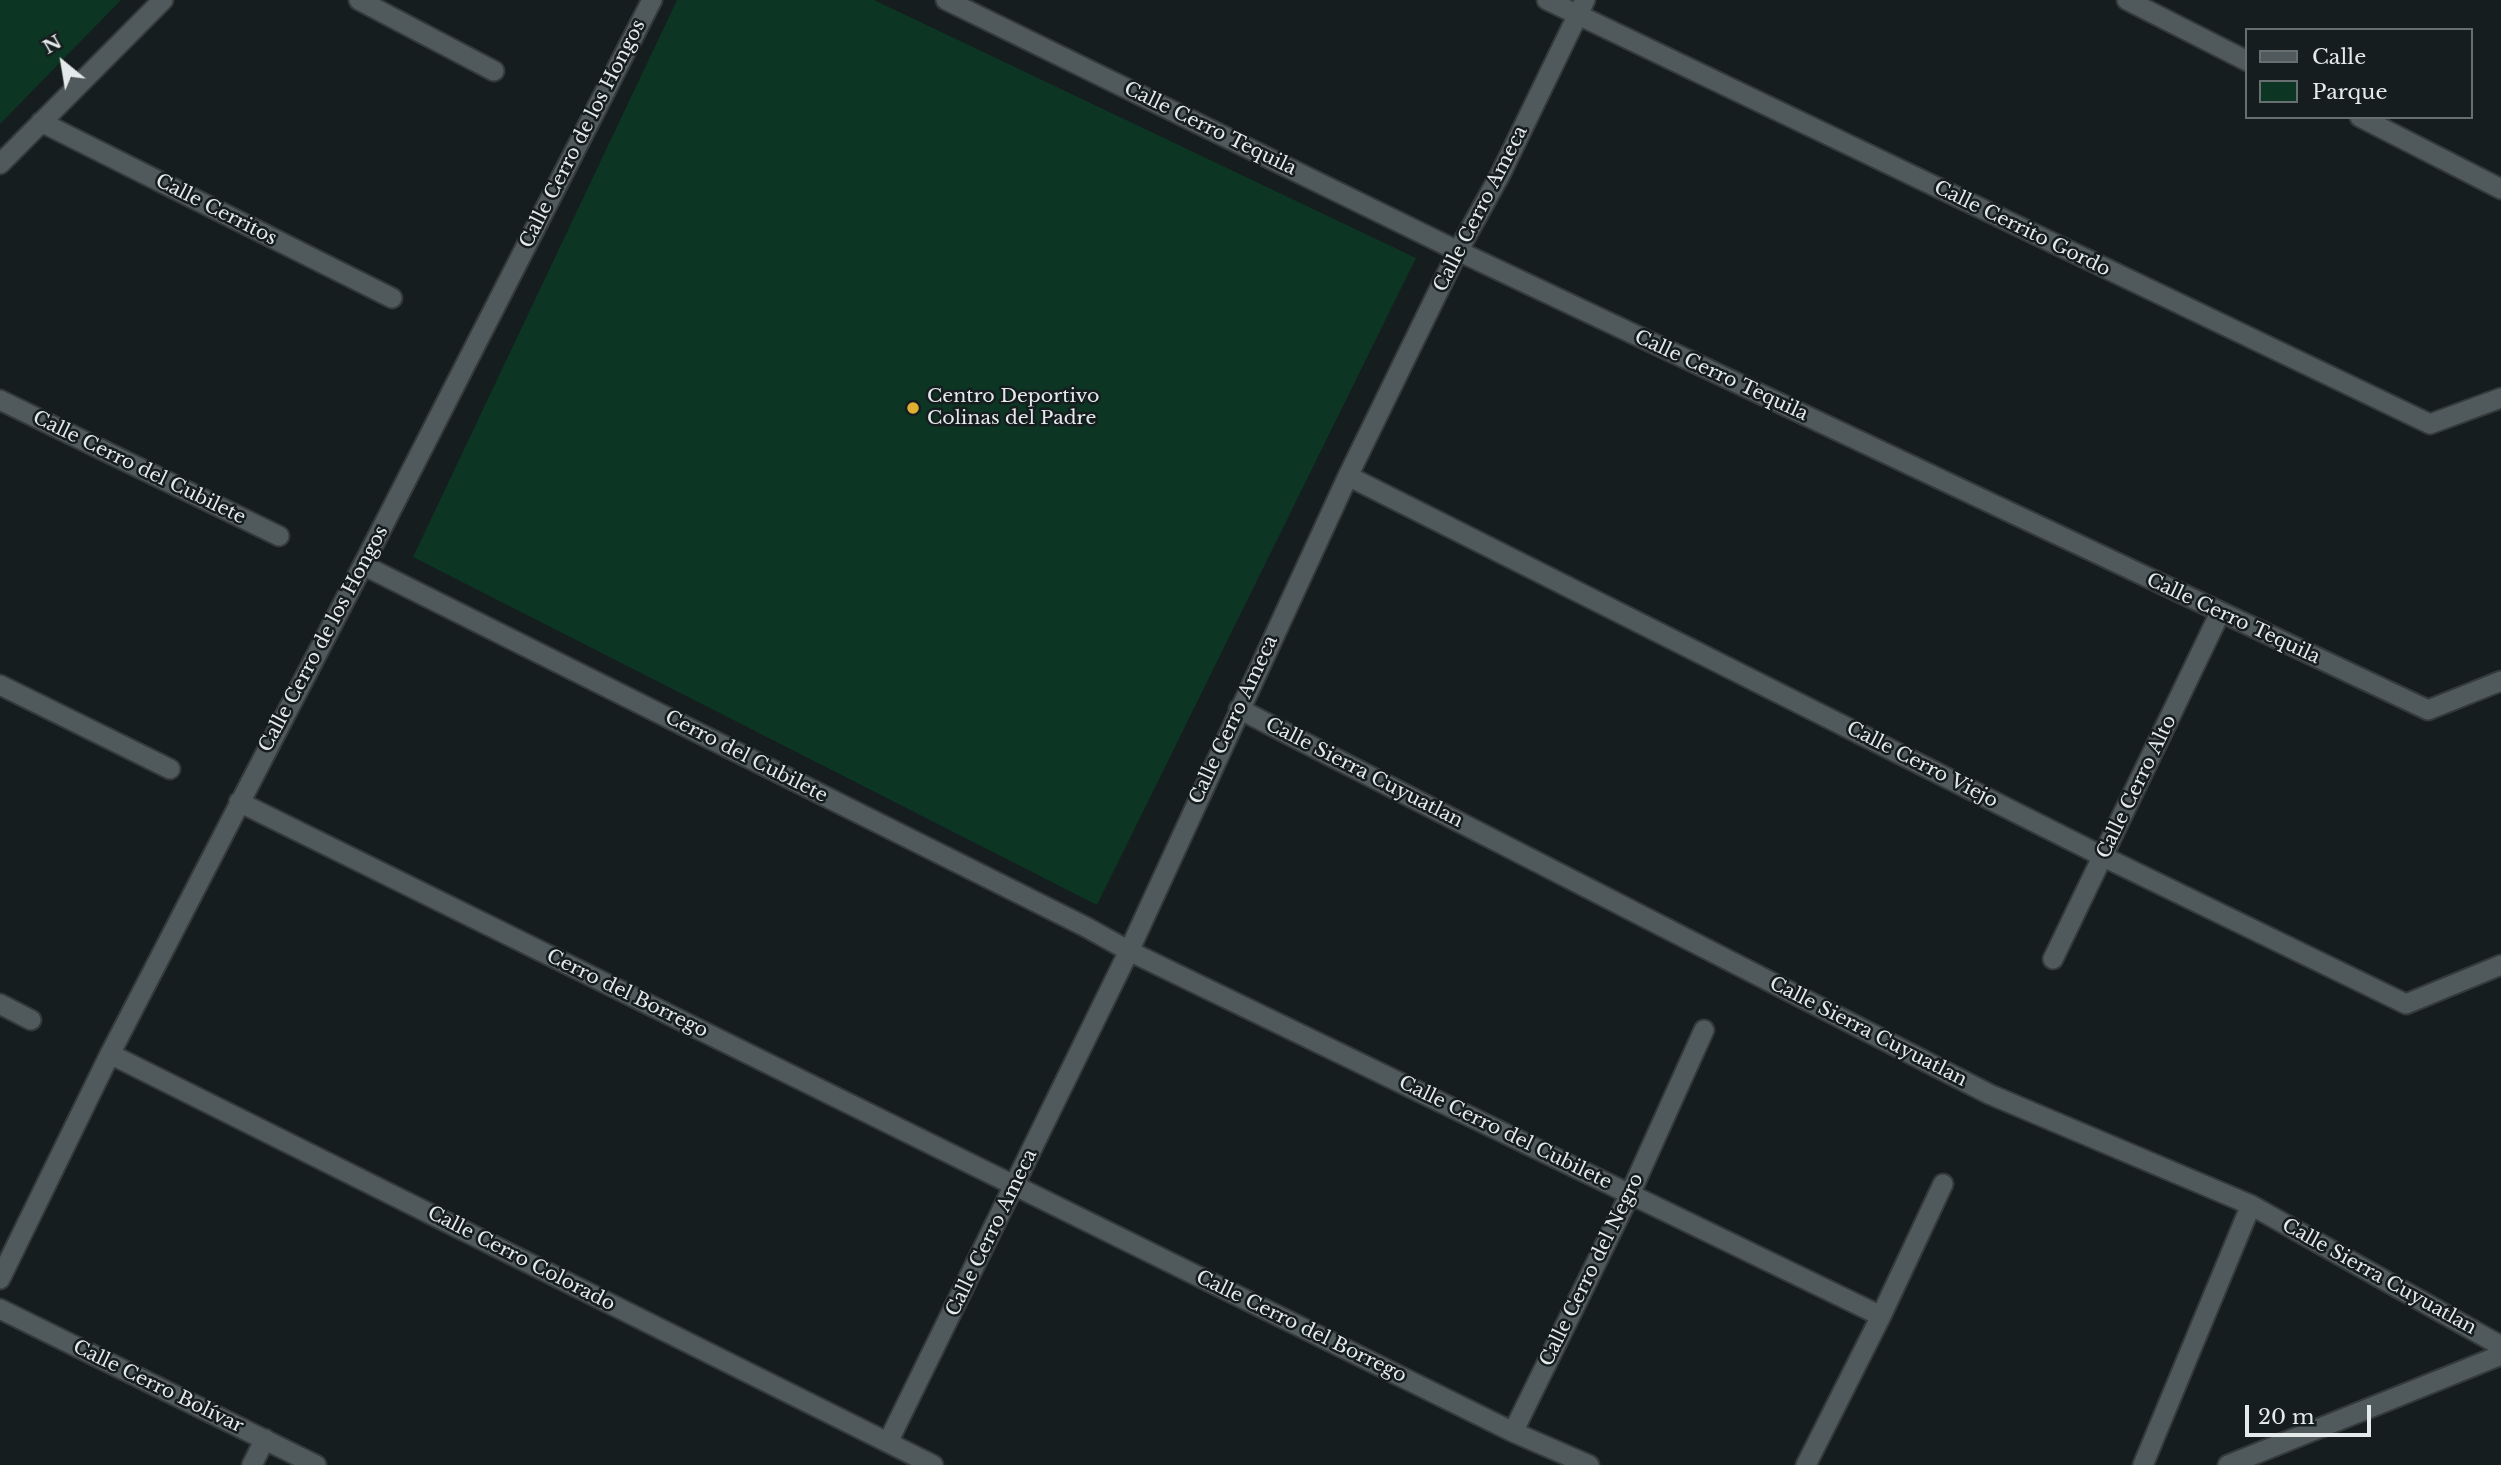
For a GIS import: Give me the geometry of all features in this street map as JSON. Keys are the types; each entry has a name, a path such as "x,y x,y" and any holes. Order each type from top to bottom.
{"street":[{"path":"0,164 163,0"},
{"path":"359,0 494,71"},
{"name":"Calle Cerro de los Hongos","path":"0,1279 110,1054 652,0"},
{"name":"Calle Cerro Tequila","path":"946,0 1458,251 2428,710 2501,681"},
{"name":"Calle Cerrito Gordo","path":"1546,0 1581,7 2430,424 2501,398"},
{"path":"2127,0 2246,60"},
{"name":"Calle Cerro Ameca","path":"888,1442 1129,951 1348,476 1458,251 1500,175 1581,7"},
{"path":"2364,119 2501,189"},
{"name":"Calle Cerritos","path":"41,121 392,298"},
{"name":"Calle Cerro del Cubilete","path":"0,401 279,536"},
{"name":"Calle Cerro Viejo","path":"1348,476 2104,857 2406,1004 2501,965"},
{"name":"Cerro del Cubilete","path":"363,565 1129,951"},
{"name":"Calle Cerro Alto","path":"2053,959 2220,613"},
{"path":"0,685 170,769"},
{"name":"Calle Sierra Cuyuatlan","path":"1239,709 1989,1094 2251,1205 2501,1346"},
{"name":"Cerro del Borrego","path":"239,802 1015,1186"},
{"name":"Calle Cerro del Cubilete","path":"1129,951 1881,1316"},
{"path":"0,1004 31,1020"},
{"name":"Calle Cerro del Negro","path":"1513,1432 1630,1194 1704,1030"},
{"name":"Calle Cerro Colorado","path":"110,1054 933,1465"},
{"path":"1806,1465 1881,1316 1943,1184"},
{"name":"Calle Cerro del Borrego","path":"1015,1186 1513,1432 1589,1465"},
{"path":"2143,1465 2251,1205"},
{"name":"Calle Cerro Bolívar","path":"0,1309 316,1465"},
{"path":"2228,1465 2501,1355"},
{"path":"252,1465 265,1439"}],"green space":[{"path":"0,0 121,0 0,124"},
{"name":"Centro Deportivo Colinas del Padre","path":"677,0 874,0 1416,258 1097,905 413,557"}],"place":[{"name":"Centro Deportivo Colinas del Padre","path":"913,408"}]}
